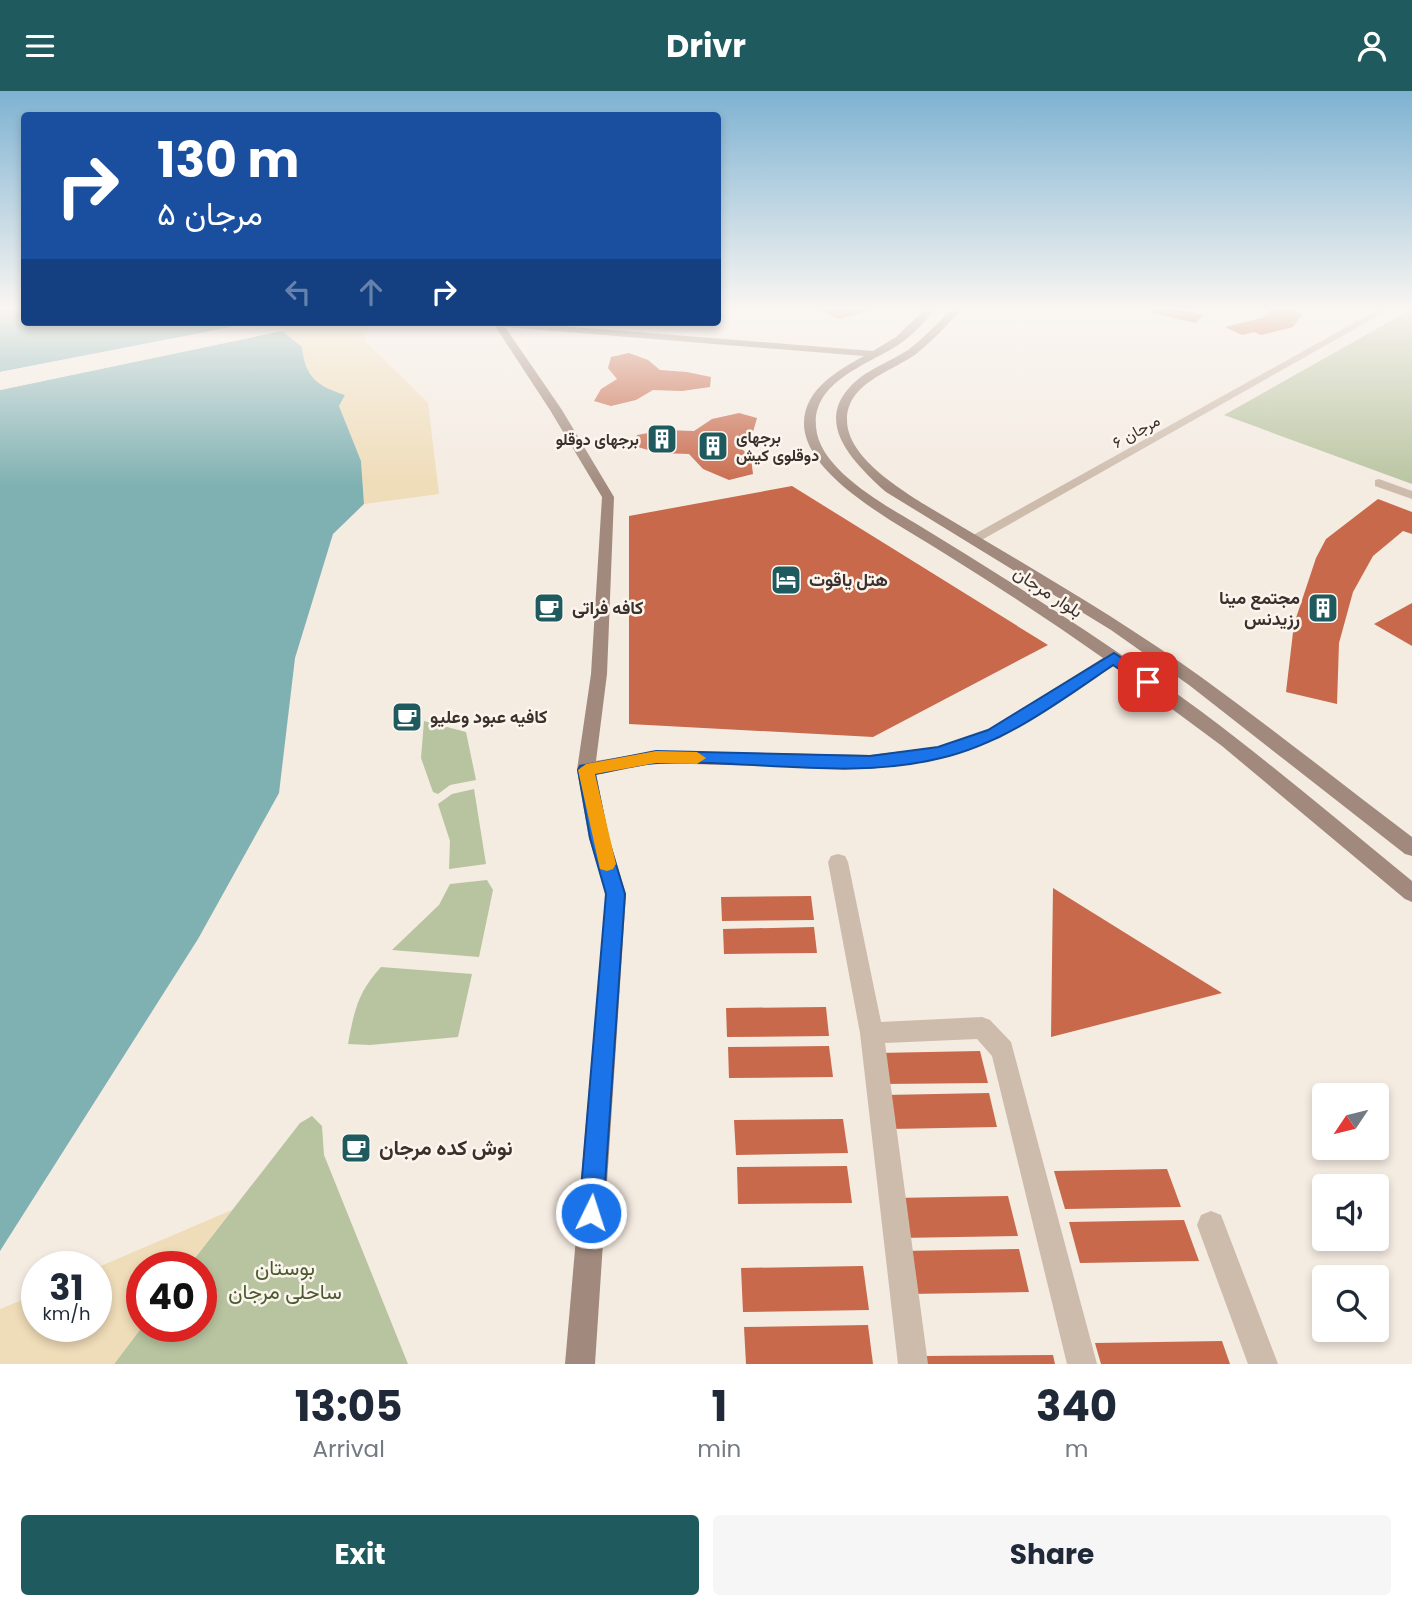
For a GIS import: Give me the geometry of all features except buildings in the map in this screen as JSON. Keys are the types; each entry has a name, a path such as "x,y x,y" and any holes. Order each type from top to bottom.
{"main road":[{"path":"528,368 608,497 598,674 586,770 599,838 616,894 580,1364"},
{"name":"بلوار مرجان","path":"849,368 827,384 814,405 810,428 818,447 835,473 867,499 1114,658 1232,745 1412,893"},
{"name":"بلوار مرجان","path":"883,368 853,391 842,409 841,428 847,445 865,468 891,489 1116,627 1195,681 1412,848"},
{"path":"950,550 974,539"},
{"path":"586,770 656,757 870,762 939,753 994,734 1114,658"}],"street":[{"name":"مرجان ۶","path":"974,539 1279,368"},
{"path":"1379,482 1412,495"},
{"path":"838,862 872,1033 913,1364"},
{"path":"872,1033 982,1028 1003,1049 1082,1364"},
{"path":"1211,1225 1263,1364"}],"green space":[{"path":"1307,368 1412,368 1412,484 1224,415"},
{"path":"424,721 466,732 476,780 450,785 438,794 433,792 421,758"},
{"path":"474,789 486,864 449,869 450,841 438,804 452,794"},
{"path":"487,880 493,890 479,957 392,950 439,905 450,884"},
{"path":"381,967 472,974 458,1037 370,1045 348,1044 358,1002"},
{"name":"بوستان ساحلی مرجان","path":"312,1116 322,1126 324,1155 408,1364 114,1364 131,1342 217,1342 217,1251 200,1251 300,1123"}],"sand":[{"path":"307,368 393,368 428,403 439,494 364,504 361,461 339,406 345,395 320,384"},
{"path":"232,1210 200,1251 136,1251"},
{"path":"126,1255 126,1342 131,1342 114,1364 0,1364 0,1309 21,1300 21,1342 112,1342 112,1261"}],"water":[{"path":"0,368 18,368 0,372"},
{"path":"103,368 307,368 320,384 345,395 339,406 361,461 364,504 333,534 295,658 279,793 198,939 0,1251 0,390"}],"pier":[{"path":"18,368 38,368 0,376 0,372"},
{"path":"89,368 103,368 0,390 0,387"}],"slow traffic":[{"path":"607,864 599,838 586,770 656,757 697,758"}],"place":[{"name":"برجهای دوقلو","path":"662,439"},
{"name":"برجهای دوقلوی کیش","path":"713,446"},
{"name":"هتل یاقوت","path":"786,580"},
{"name":"کافه فراتی","path":"549,608"},
{"name":"مجتمع مینا رزیدنس","path":"1323,608"},
{"name":"کافیه عبود وعلیو","path":"407,717"},
{"name":"نوش کده مرجان","path":"356,1148"}],"route":[{"path":"591,1213 616,894 599,838 586,770 656,757 870,762 939,753 994,734 1114,658 1148,682"}]}
